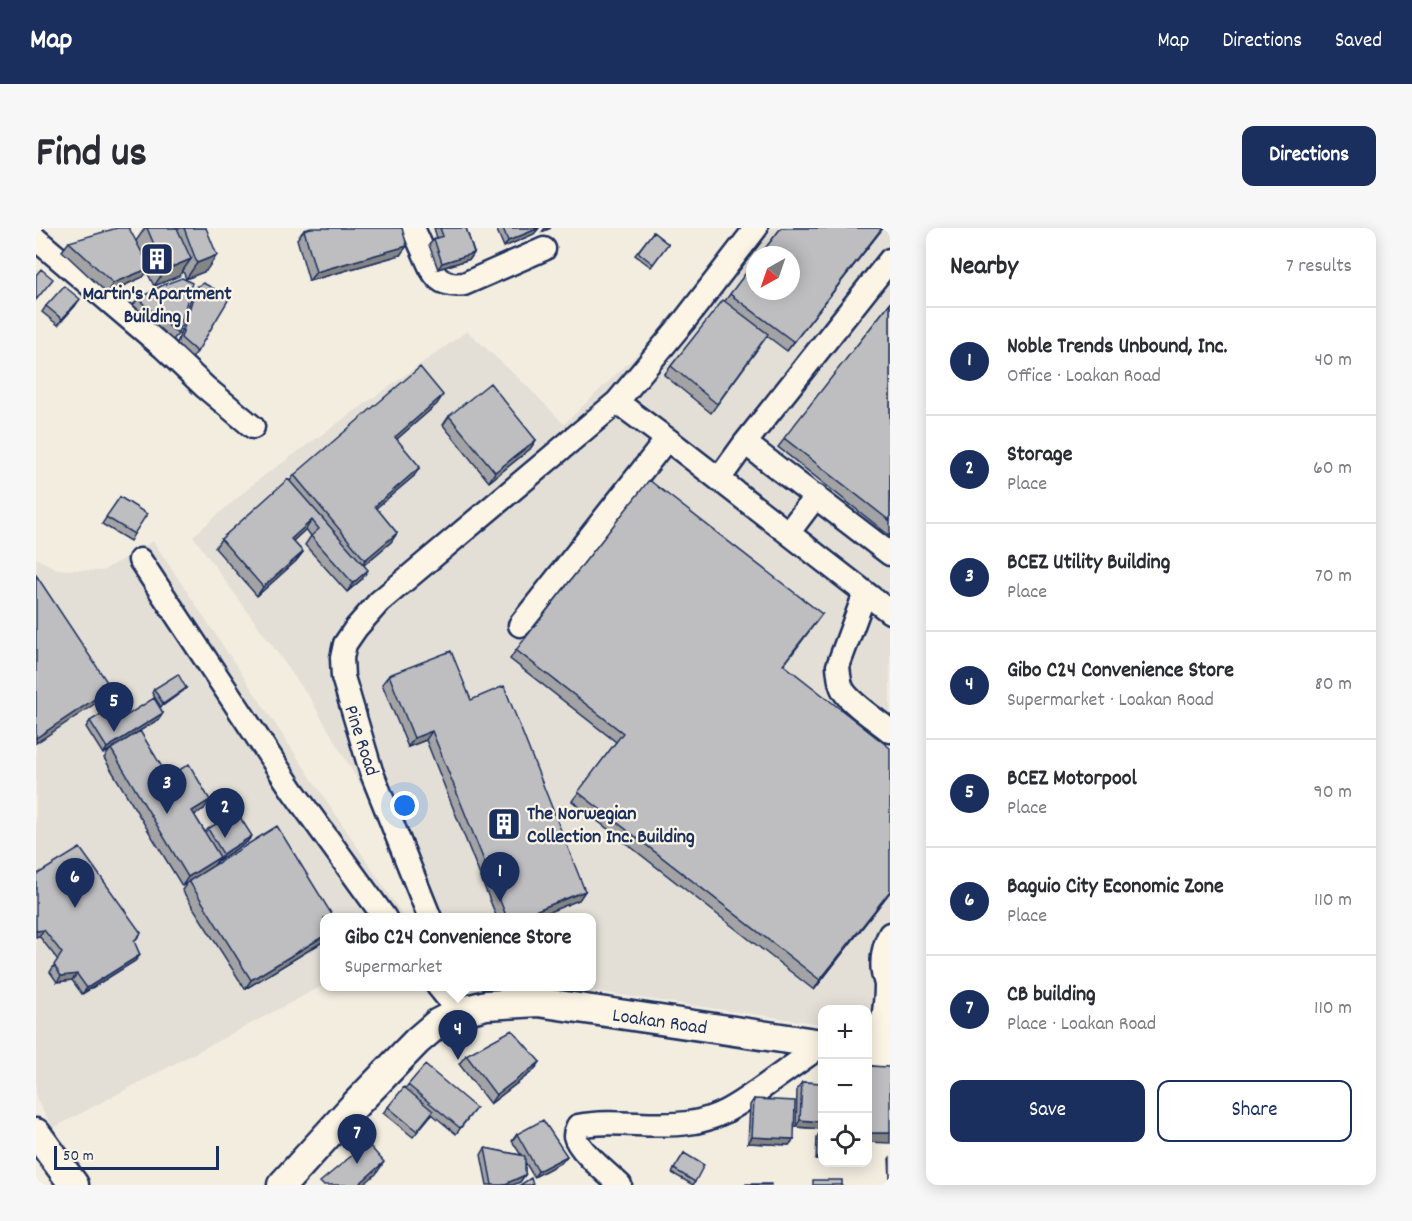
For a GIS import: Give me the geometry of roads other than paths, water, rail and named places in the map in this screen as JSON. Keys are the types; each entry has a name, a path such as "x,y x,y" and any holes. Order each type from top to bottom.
{"main road":[{"name":"Loakan Road","path":"282,1185 353,1107 417,1041 438,1023 448,995 486,1005 538,1002 818,1043"},
{"path":"36,1133 74,1185"}],"street":[{"path":"413,228 434,276 453,285 464,284 544,249"},
{"name":"Pine Road","path":"428,913 371,771 343,677 342,658 345,644 379,602 617,402 685,320 756,228"},
{"path":"36,239 253,427"},
{"path":"719,479 890,260"},
{"path":"617,402 890,612"},
{"path":"520,625 668,439"},
{"path":"746,443 890,554"},
{"path":"788,533 816,496"},
{"path":"140,560 293,791 381,913"},
{"path":"865,593 838,666 840,679 843,691 852,701 890,731"},
{"path":"878,1052 888,984 883,971 883,959 890,934"},
{"path":"620,1185 582,1149 575,1137 578,1126 675,1124 707,1119 729,1111 818,1047"}],"place":[{"name":"Martin's Apartment Building 1","path":"157,259"},
{"name":"BCEZ Motorpool","path":"114,732"},
{"name":"BCEZ Utility Building","path":"167,814"},
{"name":"The Norwegian Collection Inc. Building","path":"504,824"},
{"name":"Storage","path":"225,838"},
{"name":"Noble Trends Unbound, Inc.","path":"500,902"},
{"name":"Baguio City Economic Zone","path":"75,908"},
{"name":"Gibo C24 Convenience Store","path":"458,1060"},
{"name":"CB building","path":"357,1164"}]}
